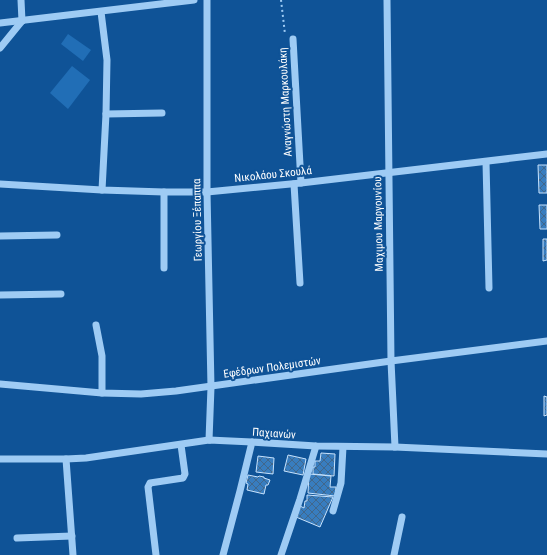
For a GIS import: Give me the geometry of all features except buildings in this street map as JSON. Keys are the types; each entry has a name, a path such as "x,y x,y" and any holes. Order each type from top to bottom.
{"street":[{"path":"0,48 22,21 21,0"},
{"path":"0,23 194,0"},
{"name":"Γεωργίου Ξέπαππα","path":"207,0 207,192 211,387 209,440"},
{"name":"Μαχιμου Mαργουνίου","path":"387,0 391,361 395,447"},
{"path":"101,12 107,60 102,190"},
{"name":"Αναγνώστη Μαρκουλάκη","path":"293,39 300,283"},
{"path":"106,114 162,113"},
{"name":"Νικολάου Σκουλά","path":"0,184 102,190 207,192 547,154"},
{"path":"486,162 489,288"},
{"path":"164,192 164,268"},
{"path":"0,236 56,235"},
{"path":"0,295 61,294"},
{"path":"96,325 102,356 102,393"},
{"name":"Εφέδρων Πολεμιστών","path":"0,384 102,393 141,394 211,387 391,361 547,341"},
{"name":"Παχιανών","path":"0,459 86,458 209,440 316,446 395,447 547,454"},
{"path":"223,555 252,442"},
{"path":"156,555 148,487 150,482 183,478 185,474 181,444"},
{"path":"281,555 316,446"},
{"path":"333,511 342,482 343,447"},
{"path":"66,459 73,555"},
{"path":"394,555 402,517"},
{"path":"17,538 72,536"}],"path":[{"name":"Αναγνώστη Μαρκουλάκη","path":"281,0 285,33 293,39"}],"shaded area":[{"path":"68,34 91,50 83,61 61,44"},
{"path":"72,66 90,80 68,109 50,93"}]}
